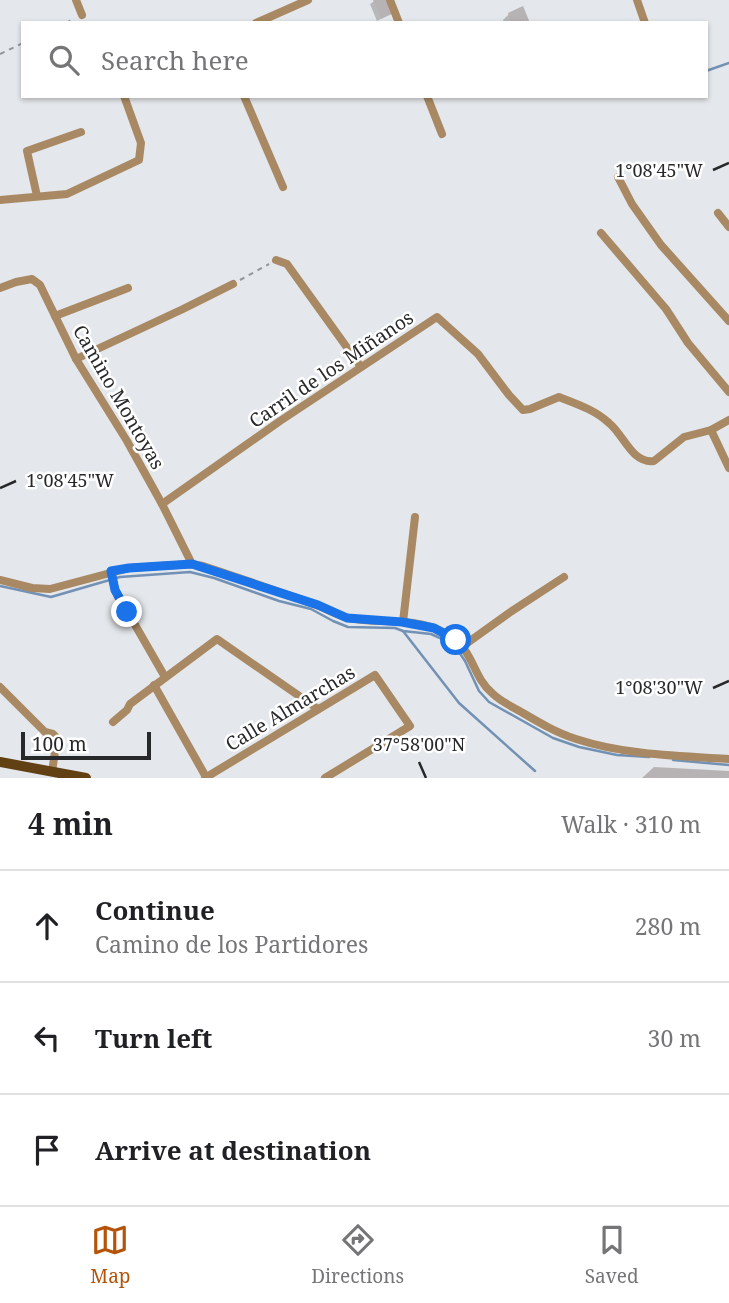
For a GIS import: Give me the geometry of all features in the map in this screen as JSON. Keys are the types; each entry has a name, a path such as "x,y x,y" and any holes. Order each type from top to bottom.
{"main road":[{"path":"0,762 79,777"}],"street":[{"path":"76,0 82,15"},
{"path":"261,21 308,0"},
{"path":"390,0 398,21"},
{"path":"637,0 644,21"},
{"path":"0,200 67,194 139,160 141,143 125,98"},
{"path":"245,98 283,187"},
{"path":"428,98 442,134"},
{"path":"37,196 27,151 81,132"},
{"path":"618,177 632,204 661,245 729,321"},
{"path":"718,213 729,227"},
{"path":"601,233 666,309 688,343 729,392"},
{"path":"276,260 287,264 361,367"},
{"name":"Camino Montoyas","path":"0,288 32,279 40,285 76,359 127,441 192,564"},
{"path":"76,359 233,284"},
{"path":"55,316 128,288"},
{"name":"Carril de los Miñanos","path":"162,504 268,429 437,317 478,354 523,410 559,397 584,406 611,423 642,460 654,461 684,437 711,430"},
{"path":"729,420 711,430 729,468"},
{"path":"402,622 415,517"},
{"path":"0,580 32,588 50,589 111,571 192,564 318,605 347,618 402,622 434,628 463,646 492,694 563,734 635,752 729,759"},
{"path":"111,571 115,590 165,677"},
{"path":"463,646 564,577"},
{"path":"113,722 130,704 217,639 318,709"},
{"name":"Calle Almarchas","path":"205,778 375,675 410,726 326,778"},
{"path":"154,685 205,778"},
{"path":"0,687 45,732 57,738 52,772"}],"path":[{"path":"70,21 82,15"},
{"path":"0,54 21,44"},
{"path":"233,284 276,260"}],"building":[{"path":"373,0 388,0 394,13 381,19"},
{"path":"523,6 529,21 510,21 508,13"},
{"path":"654,767 729,771 729,778 642,778"}],"waterway":[{"path":"708,70 729,63"},
{"path":"0,586 51,597 120,577 190,572 311,609 348,627 395,628 431,634 457,649 479,691 489,702 553,738 579,747 617,755 649,757"},
{"path":"403,631 459,703 535,771"},
{"path":"673,760 729,765"}],"route":[{"path":"127,612 115,590 111,571 192,564 318,605 347,618 402,622 434,628 456,640"}]}
